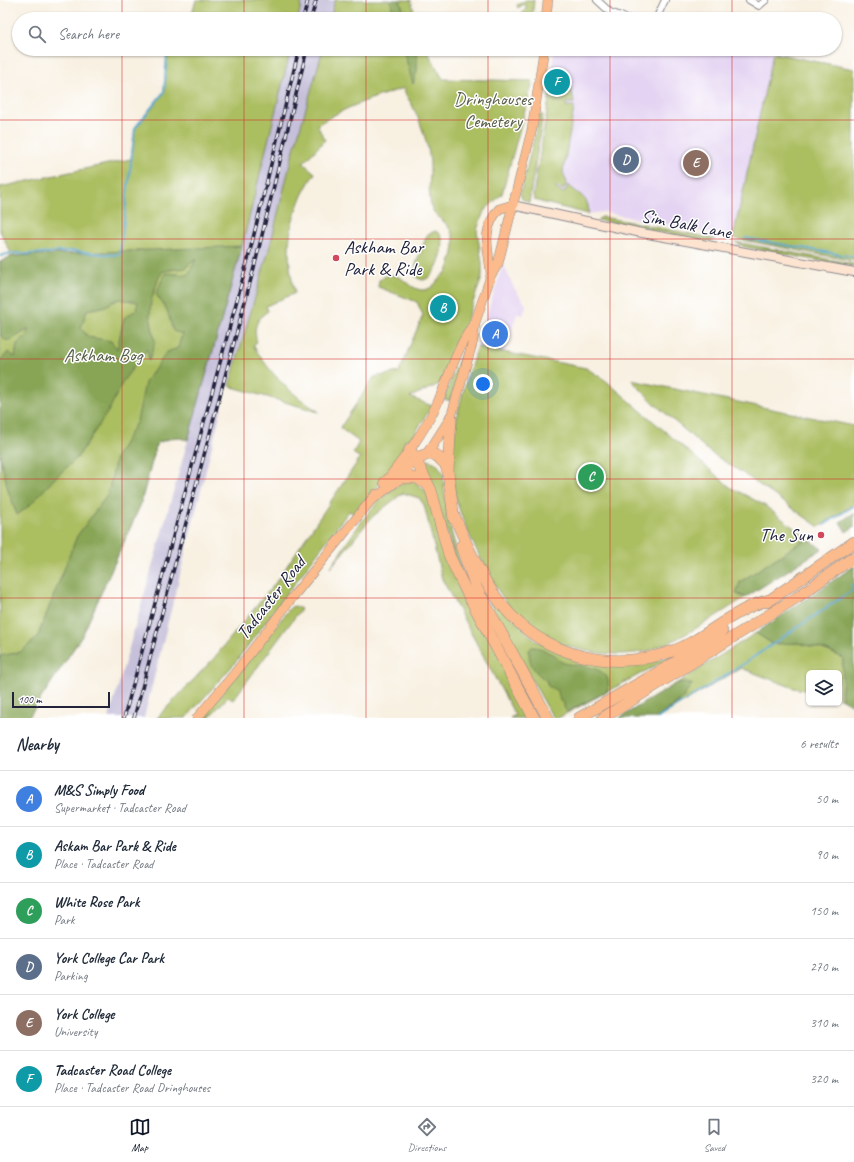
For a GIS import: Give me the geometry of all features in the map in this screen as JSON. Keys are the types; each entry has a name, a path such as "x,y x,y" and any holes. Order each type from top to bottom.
{"highway":[{"path":"451,417 448,472 458,539 476,586 548,718"},
{"path":"385,482 399,474 417,456 436,455 444,464 448,472"},
{"path":"417,456 430,486 452,561 465,589 534,718"},
{"path":"403,478 417,478 430,486"},
{"path":"453,513 479,571 503,607 531,633 544,642 574,655 601,661 642,660 671,651 692,642 751,606 772,599"},
{"path":"580,717 676,662 772,599 854,542"},
{"path":"603,718 790,602 854,558"}],"main road":[{"path":"547,12 548,0"},
{"path":"512,205 532,129 543,56"},
{"name":"Tadcaster Road","path":"372,500 403,478 417,456 451,417 473,341 475,323 491,275 498,264 512,205"},
{"name":"Tadcaster Road","path":"491,275 487,230 499,209 512,205"},
{"name":"Tadcaster Road","path":"417,456 464,337 475,323"},
{"name":"Tadcaster Road","path":"197,718 235,673 295,594 385,482"}],"street":[{"path":"597,0 610,12"},
{"path":"659,12 665,0"},
{"path":"749,0 759,6"},
{"path":"759,12 759,6 766,0"},
{"name":"Sim Balk Lane","path":"512,205 637,232 854,272"}],"shaded area":[{"path":"302,0 335,0 332,12 299,12"},
{"path":"289,56 321,56 291,160 270,246 224,398 144,718 109,718 188,440"},
{"path":"553,56 792,56 854,69 854,261 602,212 588,214 535,200 532,193 544,135 551,87"},
{"path":"503,263 514,288 526,305 523,315 517,314 504,353 477,347"}],"green space":[{"path":"196,0 302,0 299,12 192,12"},
{"path":"335,0 390,0 393,12 332,12"},
{"path":"390,0 400,0 404,12 393,12"},
{"path":"400,0 411,0 414,12 404,12"},
{"path":"526,0 534,0 533,12 522,12 525,11 526,6 524,4 518,8 517,5"},
{"name":"Askham Bog","path":"167,56 289,56 242,246 188,440 175,437 157,443 140,506 82,636 28,718 0,718 0,262 12,256 81,253 74,251 28,254 11,253 0,231 0,187 131,159 135,128 164,92"},
{"name":"Dringhouses Cemetery","path":"321,56 408,56 417,71 417,56 430,56 443,79 533,81 502,194 484,211 477,230 482,263 482,277 459,342 442,383 410,397 432,406 411,440 406,439 401,454 391,470 354,514 349,511 235,663 186,718 157,718 215,657 276,582 360,458 353,453 359,442 340,428 374,377 399,372 423,315 417,302 378,287 379,280 393,275 399,277 415,288 421,290 428,289 431,288 447,272 452,258 454,244 451,232 448,226 434,212 431,206 429,193 430,160 428,148 420,124 404,88 359,104 328,118 317,125 325,140 303,163 315,173 299,202 291,230 289,260 295,293 266,306 268,311 256,324 255,332 257,342 253,345 282,383 290,391 319,412 229,386 270,246 291,160"},
{"path":"405,56 417,56 417,71 413,84"},
{"path":"772,56 788,56 854,69 854,261 733,238"},
{"path":"561,74 572,91 574,103 566,103 566,106 574,106 574,108 563,172 567,183 563,190 557,187 556,189 564,193 568,185 580,194 588,204 588,214 541,202 535,200 533,196 551,87 553,84 560,85 561,80 552,78"},
{"path":"540,115 543,115 529,203 522,199 520,194"},
{"path":"602,217 647,225 646,229 597,220"},
{"path":"649,226 716,239 708,241 648,230"},
{"path":"435,231 440,234 442,238 443,244 441,257 436,269 429,278 423,280 415,275 415,271 419,255 427,235"},
{"path":"735,242 854,264 854,267 744,247"},
{"name":"Askham Bog","path":"242,246 188,440 175,437 157,443 140,506 82,636 28,718 0,718 0,656 20,652 37,638 77,536 108,494 116,457 137,421 145,383 167,352 178,348 182,334 173,331 167,310 156,294 165,273 188,275 196,259 185,268 163,271 159,277 151,301 150,315 155,342 149,361 147,349 123,381 109,410 77,458 55,478 29,506 17,515 8,490 0,456 0,361 8,352 15,357 17,344 26,335 29,329 11,340 5,340 0,334 0,262 12,256","holes":["119,299 138,302 136,310 124,318 117,349 111,341 88,337 81,328 87,310 103,307"]},
{"path":"471,334 450,401 444,399 457,364"},
{"path":"477,347 586,368 605,380 730,487 764,505 807,538 740,582 740,596 746,597 688,633 651,650 617,654 602,653 572,647 543,636 530,628 514,613 499,592 469,534 456,499 452,463 455,429 462,396"},
{"path":"631,380 854,426 854,504 819,527 744,474 711,453 657,406"},
{"path":"429,460 436,463 443,472 447,517 462,568 458,562 422,464"},
{"path":"413,480 425,490 529,718 510,718 515,715 442,579 424,505 419,498 403,493 372,517 331,567 356,529 378,502 401,483"},
{"path":"854,513 854,527 846,532 840,522"},
{"path":"807,538 822,549 746,597 736,594 740,582"},
{"path":"854,566 854,706 842,699 843,658 826,650 798,643 773,644 756,633"},
{"path":"489,594 536,641 597,663 617,666 661,659 687,649 558,718 553,718 486,597"},
{"path":"295,606 301,609 233,700 228,697 208,718 202,718 291,607"},
{"path":"756,633 773,644 798,643 826,650 843,658 842,699 842,670 806,670 806,690 794,688 741,668 664,714 682,699 692,684 677,683"},
{"path":"532,647 545,650 564,663 587,667 602,672 606,676 608,682 607,691 567,712 564,707 564,703 560,701 558,691 548,686 546,680 533,667 529,654 529,650"},
{"path":"684,682 692,684 682,699 657,718 619,718 677,683"}],"waterway":[{"path":"0,256 11,253 28,254 74,251 112,255 120,254 135,128 164,92 167,56"},
{"path":"745,238 854,257"},
{"path":"824,525 854,506"},
{"path":"658,718 739,667 854,589"}],"railway":[{"path":"305,12 308,0"},
{"path":"313,12 316,0"},
{"path":"124,718 248,259 297,56"},
{"path":"134,718 256,260 305,56"}],"place":[{"name":"Tadcaster Road College","path":"557,82"},
{"name":"York College Car Park","path":"626,160"},
{"name":"York College","path":"696,163"},
{"name":"Askham Bar Park & Ride","path":"336,258"},
{"name":"Askam Bar Park & Ride","path":"443,308"},
{"name":"M&S Simply Food","path":"495,334"},
{"name":"White Rose Park","path":"591,477"},
{"name":"The Sun","path":"821,535"}]}
